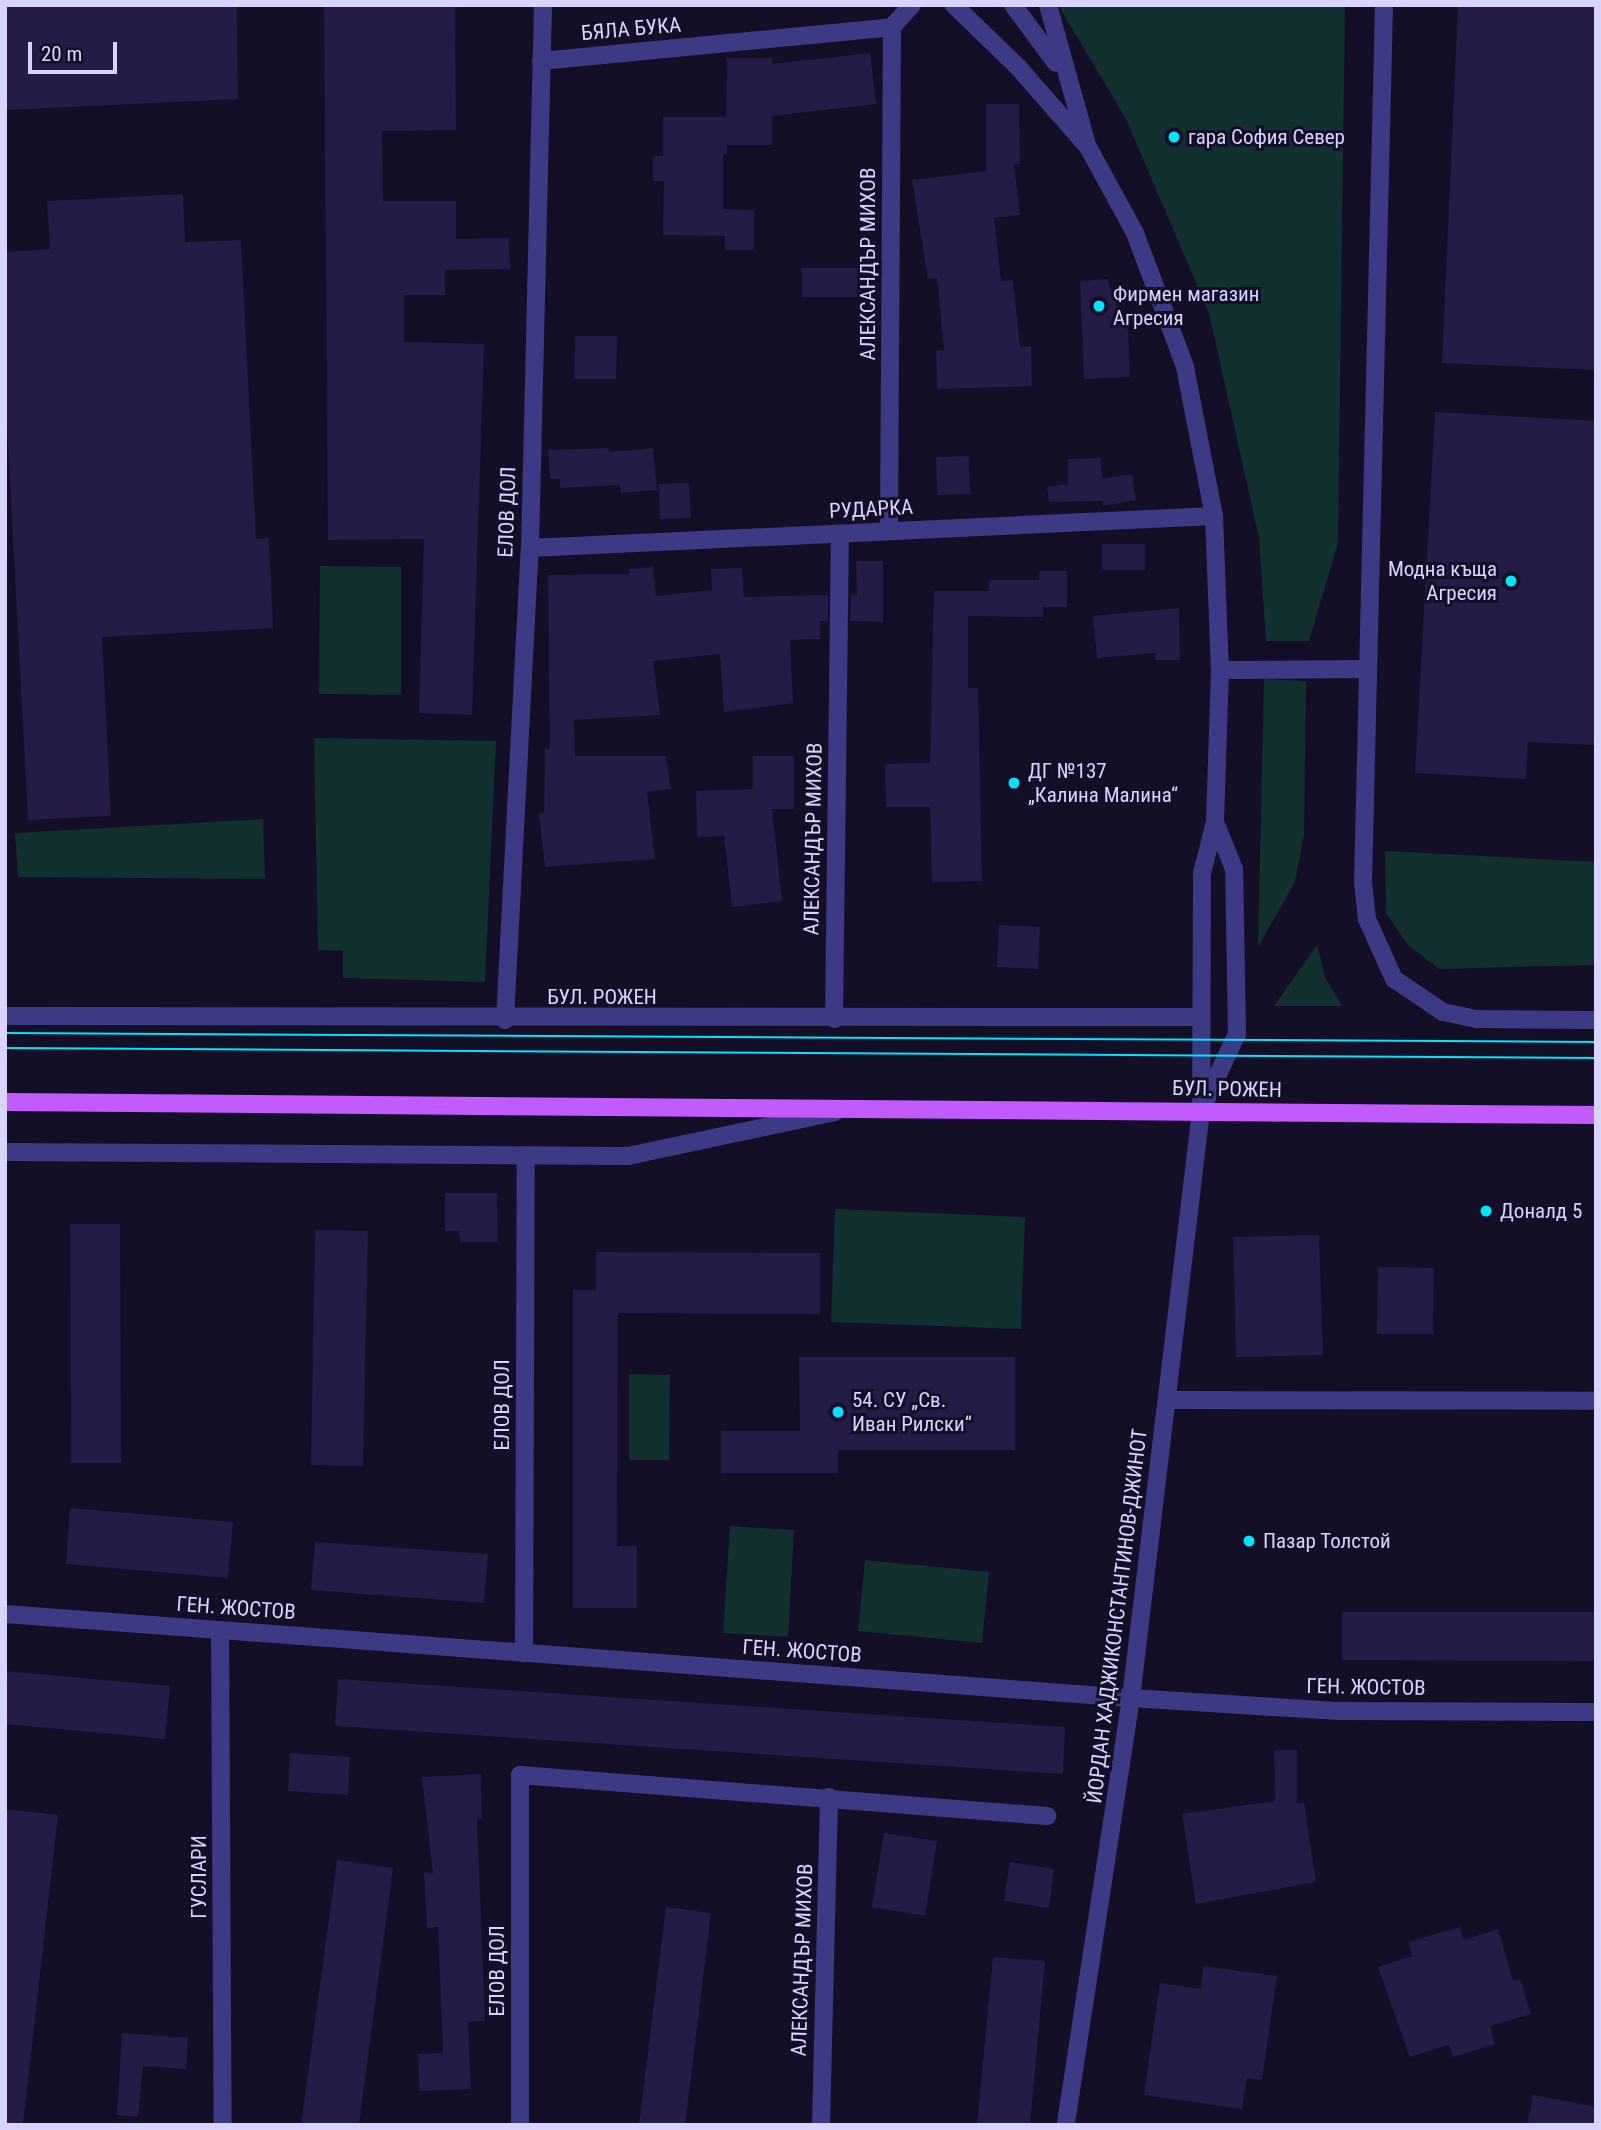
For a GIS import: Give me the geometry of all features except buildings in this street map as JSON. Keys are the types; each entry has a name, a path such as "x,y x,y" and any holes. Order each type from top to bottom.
{"main road":[{"name":"БУЛ. РОЖЕН","path":"5,1102 1596,1115"}],"street":[{"name":"ЕЛОВ ДОЛ","path":"505,1020 530,548 543,5"},
{"path":"892,27 912,5"},
{"path":"954,5 1018,67 1088,147 1135,233 1185,367 1214,516 1220,670 1215,822 1202,873 1198,1017 1201,1111"},
{"path":"1013,5 1070,83"},
{"path":"1048,5 1088,147"},
{"path":"1384,5 1363,882 1367,919 1394,979 1443,1012 1476,1019 1596,1020"},
{"name":"БЯЛА БУКА","path":"541,61 892,27"},
{"name":"АЛЕКСАНДЪР МИХОВ","path":"890,531 892,27"},
{"name":"РУДАРКА","path":"530,548 1214,516"},
{"name":"АЛЕКСАНДЪР МИХОВ","path":"834,1019 840,534"},
{"path":"1220,670 1368,669"},
{"path":"1201,1111 1237,1034 1234,869 1215,822"},
{"name":"БУЛ. РОЖЕН","path":"5,1016 505,1020 1198,1017"},
{"name":"БУЛ. РОЖЕН","path":"5,1152 628,1156 859,1107"},
{"name":"ЙОРДАН ХАДЖИКОНСТАНТИНОВ-ДЖИНОТ","path":"1066,2125 1131,1698 1201,1111"},
{"name":"ЕЛОВ ДОЛ","path":"524,1653 526,1157"},
{"path":"1168,1400 1596,1401"},
{"name":"ГЕН. ЖОСТОВ","path":"5,1614 1131,1698 1340,1711 1596,1713"},
{"name":"ГУСЛАРИ","path":"220,1630 223,2125"},
{"name":"ЕЛОВ ДОЛ","path":"520,2125 520,1775 829,1797"},
{"path":"829,1797 1047,1816"},
{"name":"АЛЕКСАНДЪР МИХОВ","path":"821,2125 829,1797"}],"green space":[{"path":"1058,5 1345,5 1338,543 1309,641 1266,641 1259,538 1209,313 1126,119"},
{"path":"320,566 401,567 401,695 319,694"},
{"path":"1264,679 1306,681 1304,834 1295,882 1258,947"},
{"path":"314,738 496,741 485,982 343,978 343,951 318,950"},
{"path":"263,819 265,879 18,877 15,833"},
{"path":"1385,851 1596,862 1596,965 1439,969 1408,945 1386,913"},
{"path":"1317,945 1325,977 1342,1006 1274,1006"},
{"path":"835,1209 1025,1217 1021,1329 831,1322"},
{"path":"629,1374 670,1375 669,1460 629,1460"},
{"path":"730,1526 794,1530 788,1637 723,1633"},
{"path":"865,1560 989,1572 982,1643 858,1631"}],"tram line":[{"path":"5,1033 1596,1042"},
{"path":"5,1048 1596,1058"}],"place":[{"name":"гара София Север","path":"1174,137"},
{"name":"Фирмен магазин Агресия","path":"1099,306"},
{"name":"Модна къща Агресия","path":"1511,581"},
{"name":"ДГ №137 „Калина Малина“","path":"1014,783"},
{"name":"Доналд 5","path":"1486,1211"},
{"name":"54. СУ „Св. Иван Рилски“","path":"838,1412"},
{"name":"Пазар Толстой","path":"1249,1541"}]}
